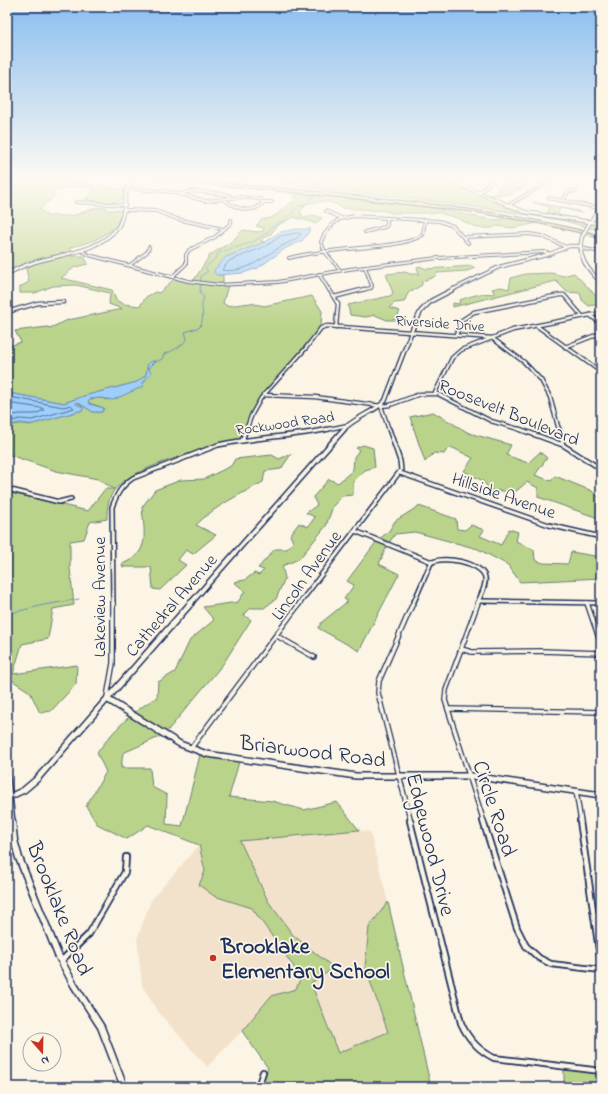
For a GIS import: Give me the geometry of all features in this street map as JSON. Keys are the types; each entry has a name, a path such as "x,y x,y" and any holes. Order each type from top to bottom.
{"highway":[{"path":"571,229 601,237"},
{"path":"582,229 601,234"}],"street":[{"path":"7,274 34,262 82,251 96,244 116,229"},
{"path":"172,277 186,264 186,254 189,250 197,244 212,238 223,229"},
{"path":"328,229 322,237 321,244 340,270"},
{"path":"365,232 377,229"},
{"path":"289,258 326,251 411,242 423,235 424,229"},
{"path":"456,229 468,243"},
{"path":"587,229 582,237 580,247 583,263 601,282"},
{"path":"463,237 529,234 542,236 566,247"},
{"path":"130,265 147,252 150,247"},
{"path":"381,406 389,394 411,332 423,308 438,296 499,267 548,255 566,247 580,247 601,252"},
{"path":"82,251 89,255 172,277 203,284 218,285 274,282 340,270 438,258 557,251"},
{"path":"543,252 548,255"},
{"path":"334,297 371,288 372,286 365,267"},
{"path":"320,274 339,306 336,327"},
{"path":"595,277 601,276"},
{"path":"456,335 462,320 474,312 560,295 564,295 582,316"},
{"path":"7,312 35,304 63,302"},
{"path":"435,393 453,356 461,350 513,330 601,313"},
{"path":"590,315 601,324"},
{"path":"7,317 7,323"},
{"name":"Riverside Drive","path":"263,395 310,344 321,328 327,326 492,338 527,364 545,386 550,397 563,445"},
{"path":"537,326 601,372"},
{"path":"565,347 601,333"},
{"name":"Roosevelt Boulevard","path":"381,406 390,405 420,394 435,393 445,396 491,421 541,436 563,445 601,468"},
{"path":"242,441 252,414 263,395 315,397 381,406"},
{"path":"381,406 402,468 400,473"},
{"name":"Rockwood Road","path":"115,496 124,484 138,475 210,448 225,443 300,435 348,425 381,406"},
{"name":"Cathedral Avenue","path":"10,797 24,790 33,783 348,425"},
{"name":"Lincoln Avenue","path":"190,749 400,473"},
{"name":"Hillside Avenue","path":"400,473 549,525 601,538"},
{"path":"7,489 58,502 71,499"},
{"path":"33,496 36,491"},
{"name":"Lakeview Avenue","path":"107,699 113,663 112,507 115,496"},
{"path":"355,531 432,562 438,559 446,559 475,567 485,575 485,581 479,601 601,603"},
{"name":"Edgewood Drive","path":"432,562 378,683 378,693 458,1015 469,1040 479,1050 494,1058 601,1071"},
{"name":"Circle Road","path":"479,601 446,690 445,700 517,928 526,947 537,957 551,964 601,970"},
{"path":"586,603 601,644"},
{"path":"277,636 314,657"},
{"path":"461,649 472,652 540,651 601,653"},
{"name":"Briarwood Road","path":"107,699 180,744 190,749 213,754 356,776 398,777 468,775 601,795"},
{"path":"448,709 601,712"},
{"name":"Brooklake Road","path":"7,778 16,847 61,961 74,985 101,1027 124,1087"},
{"path":"576,791 601,964"},
{"path":"61,961 89,934 125,872 126,857"},
{"path":"594,915 601,916"},
{"path":"258,1087 263,1072"}],"shaded area":[{"path":"359,830 370,832 388,902 369,927 365,967 388,1032 338,1053 311,982 333,968 293,935 268,901 240,841"},
{"name":"Brooklake Elementary School","path":"199,845 205,871 199,885 214,896 252,908 301,977 296,989 270,996 242,1031 207,1067 159,1013 142,986 137,939 151,900"}],"green space":[{"path":"7,229 113,229 95,240 70,248 71,256 84,256 88,264 75,267 61,278 112,290 116,300 123,304 140,306 146,297 155,292 159,293 175,278 189,281 194,280 210,255 231,242 243,230 258,232 263,231 264,229 274,229 271,234 263,238 261,241 265,242 226,257 218,275 223,275 223,283 228,285 223,303 227,306 250,303 264,306 312,296 322,311 321,326 258,402 242,441 194,452 139,472 116,488 111,495 107,519 90,522 84,539 70,541 70,568 74,605 53,609 48,639 22,644 13,674 77,665 76,684 51,711 40,713 30,692 7,677 7,492 88,511 105,489 114,489 98,479 56,471 7,454 7,425 29,425 83,410 76,404 77,402 93,412 102,412 104,408 89,403 88,401 90,399 101,398 107,400 124,394 142,385 150,373 148,363 146,375 137,382 64,403 14,394 7,395 7,347 21,342 15,331 47,327 50,328 68,320 122,309 109,304 110,293 76,285 53,286 35,293 20,293 20,287 29,282 25,264 7,273"},
{"path":"420,266 426,269 472,266 475,268 467,271 437,273 434,277 422,281 422,285 408,293 404,302 394,303 389,308 400,311 396,320 387,320 375,315 366,317 350,315 348,305 390,296 393,293 386,274 405,272 410,274 419,274 417,267"},
{"path":"551,273 563,276 574,273 601,301 601,304 589,306 582,300 580,293 567,292 556,281 453,307 453,303 459,304 460,300 468,297 482,294 495,294 492,289 501,287 509,289 511,278 525,274"},
{"path":"433,412 469,433 511,445 506,455 528,463 540,452 547,458 535,475 551,481 555,476 592,491 601,499 601,519 538,497 538,488 527,482 515,492 490,490 483,481 464,471 473,458 453,448 448,448 444,454 434,453 425,462 410,417"},
{"path":"363,445 373,448 375,467 365,470 353,482 353,495 342,496 333,506 326,526 299,559 282,566 285,578 276,599 264,608 251,608 244,615 251,620 223,664 164,735 123,753 121,768 150,768 152,787 167,795 166,824 182,826 200,755 239,762 229,797 272,801 304,810 337,802 359,830 240,841 268,901 293,935 334,968 311,983 338,1053 388,1032 365,967 369,927 388,902 431,1087 260,1087 268,1068 242,1031 271,996 296,989 301,977 252,908 214,896 199,885 205,871 199,845 148,825 127,839 97,824 86,806 106,772 97,753 110,736 124,722 139,709 157,697 158,682 175,672 190,640 214,620 203,607 238,602 245,591 234,582 245,580 254,573 259,575 264,570 258,568 275,549 287,549 293,542 290,535 299,523 308,527 315,517 306,513 317,505 313,497 329,479 338,483 353,470 354,457 359,450 356,448"},
{"path":"291,454 281,469 265,471 263,482 219,506 196,525 216,535 193,554 186,550 178,560 186,565 160,590 153,589 151,567 123,567 122,564 138,554 142,548 144,534 142,507 155,490 181,480 204,479 231,466 235,459 272,455 279,459"},
{"path":"419,506 456,519 457,529 465,530 471,525 484,530 480,536 501,545 509,529 518,532 516,541 534,550 535,560 543,563 568,564 571,552 601,557 601,578 520,582 508,565 478,549 415,532 395,534 387,546 379,564 399,574 359,651 318,628 322,622 348,601 344,599 354,585 347,581 377,541 389,531 395,521"},
{"path":"564,1067 601,1072 601,1087 564,1087"}],"water":[{"path":"297,229 311,229 303,240 286,248 258,268 243,273 215,274 214,270 226,257 265,242 280,232"},
{"path":"156,360 148,368 151,373 142,384 144,386 113,400 101,398 90,399 88,401 89,404 104,408 102,412 93,412 77,402 76,404 83,407 83,410 33,424 20,423 7,425 7,395 14,394 64,403 137,382 146,375 148,363"}],"waterway":[{"path":"154,363 162,359 164,354 171,352 185,342 187,339 185,332 200,327 202,322 202,304 204,297 200,294 201,276 208,271 205,268 216,258 218,253 253,242 270,229"},
{"path":"7,614 44,605 79,599"}],"place":[{"name":"Brooklake Elementary School","path":"213,958"}]}
